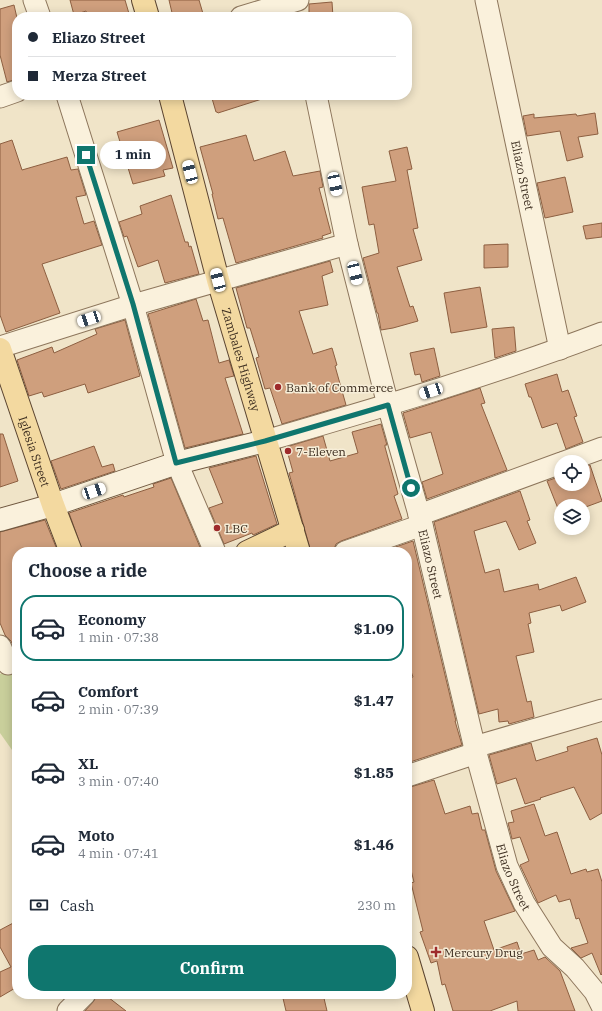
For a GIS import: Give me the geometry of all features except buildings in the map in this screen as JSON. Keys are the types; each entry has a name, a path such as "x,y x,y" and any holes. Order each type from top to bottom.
{"main road":[{"path":"143,0 147,12"},
{"name":"Zambales Highway","path":"171,100 218,280 298,547"},
{"name":"Iglesia Street","path":"0,348 53,505 69,547"},
{"path":"257,547 293,530"},
{"path":"412,975 422,1011"}],"street":[{"path":"34,0 38,12"},
{"path":"257,12 297,0 298,12"},
{"name":"Eliazo Street","path":"486,0 560,349"},
{"path":"0,97 12,93"},
{"path":"69,100 133,304 176,463 213,547"},
{"name":"Eliazo Street","path":"317,100 347,244 388,405 420,520 475,750 507,866 524,903 552,947 575,968 595,992 602,1006"},
{"path":"0,348 133,304 347,244"},
{"path":"0,520 53,505 176,463 265,441 388,405 560,349 602,333"},
{"path":"583,455 602,448"},
{"path":"357,547 554,466"},
{"path":"412,774 475,750 602,710"},
{"path":"68,1011 80,999"}],"green space":[{"path":"12,668 12,750 0,733 0,674"}],"place":[{"name":"Bank of Commerce","path":"278,387"},
{"name":"7-Eleven","path":"288,451"},
{"name":"LBC","path":"217,528"},
{"name":"Mercury Drug","path":"436,952"}],"route":[{"path":"86,155 133,304 176,463 265,441 388,405 411,488"}]}
